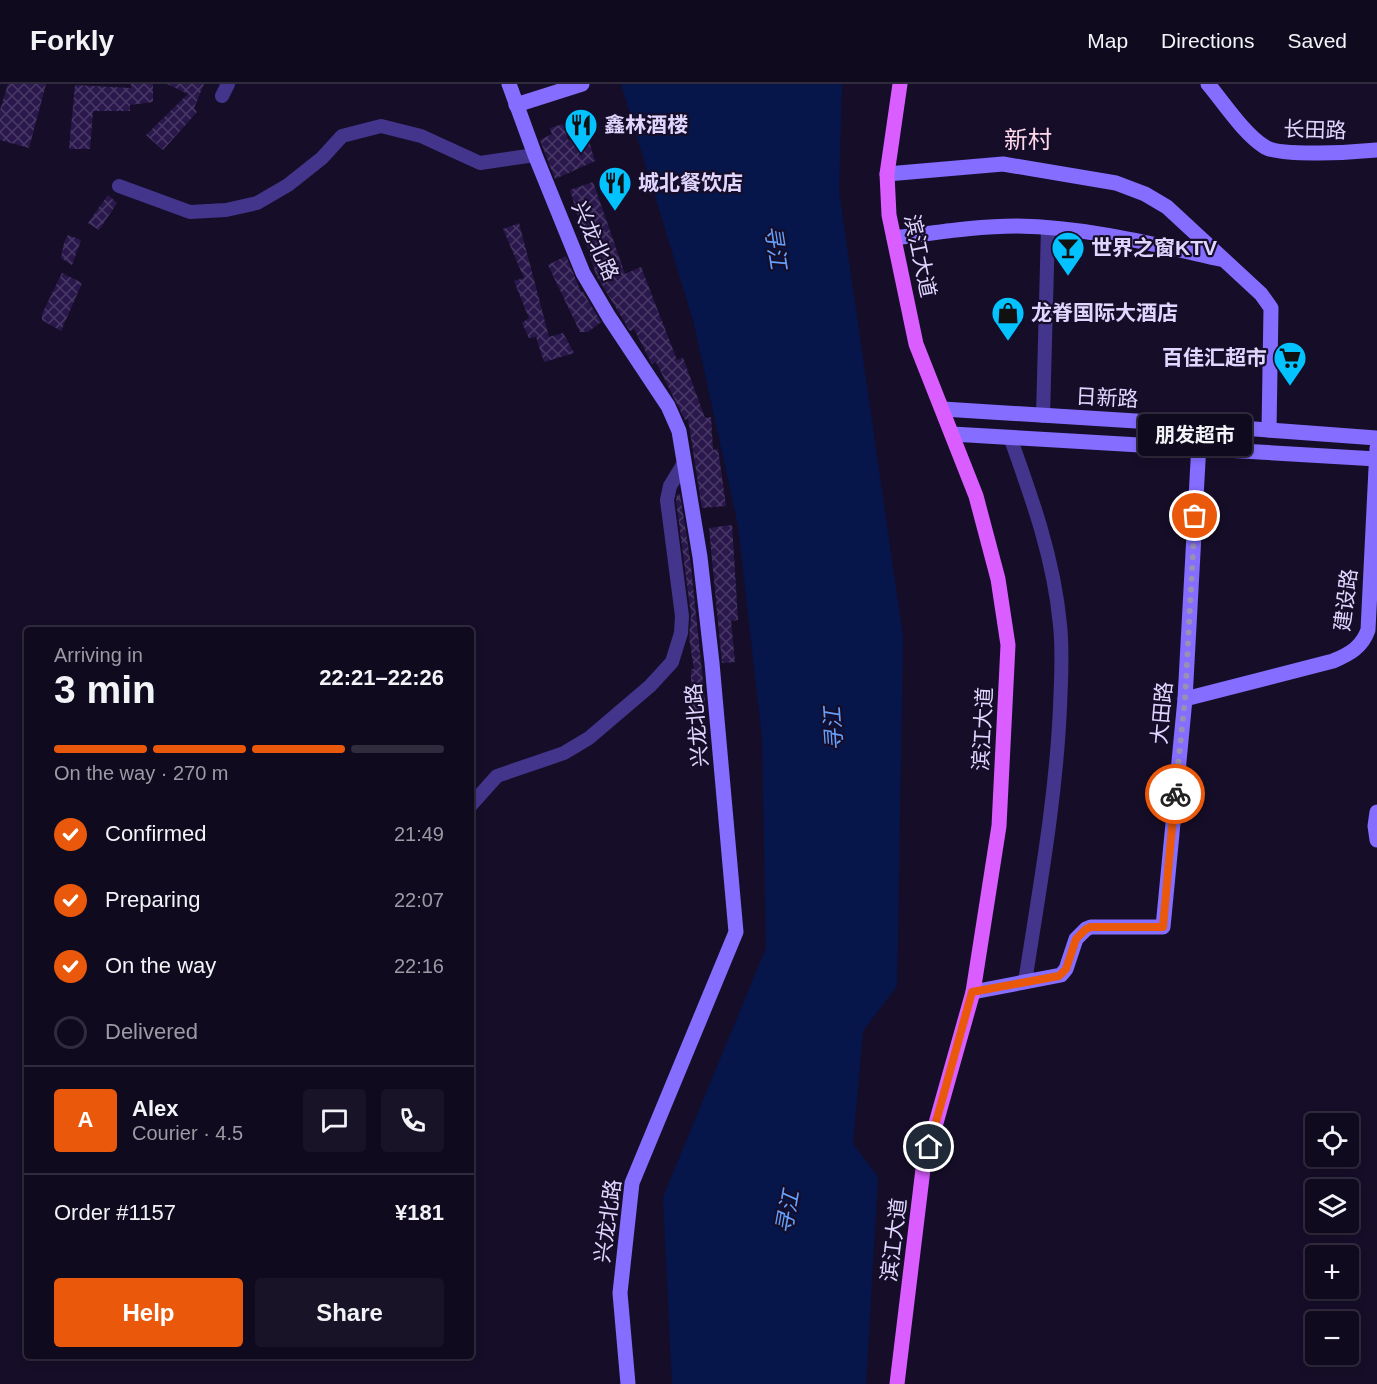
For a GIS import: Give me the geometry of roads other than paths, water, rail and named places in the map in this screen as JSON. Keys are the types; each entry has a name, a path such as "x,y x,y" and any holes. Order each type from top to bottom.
{"main road":[{"name":"兴龙北路","path":"509,84 583,273 668,406 679,431 700,557 711,651 736,932 632,1183 620,1293 628,1384"},
{"path":"516,105 582,84"},
{"name":"滨江大道","path":"897,1384 923,1169 972,992 999,826 1008,645 998,579 976,496 916,344 889,215 887,174 900,84"},
{"name":"长田路","path":"1208,84 1247,131 1270,149 1347,153 1377,150"},
{"path":"887,174 1003,164 1116,183 1145,194 1167,207 1261,294 1271,308 1269,430"},
{"path":"894,238 994,226 1048,228 1128,238 1223,259"},
{"name":"日新路","path":"943,410 1377,438"},
{"name":"大田路","path":"972,992 1061,975 1066,969 1076,939 1091,927 1163,927 1185,699 1200,425"},
{"name":"日新路","path":"952,434 1377,459"},
{"name":"建设路","path":"1185,699 1333,661 1360,646 1368,630 1377,446"},
{"path":"1377,812 1375,826 1377,840"}],"street":[{"path":"119,186 190,212 226,210 257,204 322,158 342,136 381,126 421,136 480,163 535,155"},
{"path":"1043,416 1048,228"},
{"path":"1010,437 1036,510 1047,550 1060,626 1062,664 1054,791 1025,982"},
{"path":"474,803 497,776 564,753 589,738 650,686 672,662 681,633 682,616 667,500 670,486 684,463"}],"water":[{"name":"寻江","path":"621,84 842,84 839,192 903,637 897,986 863,1031 853,1144 878,1177 866,1384 672,1384 663,1197 766,948 762,738 738,525 694,324"}],"place":[{"name":"鑫林酒楼","path":"581,154"},
{"name":"城北餐饮店","path":"615,212"},
{"name":"世界之窗KTV","path":"1068,277"},
{"name":"龙脊国际大酒店","path":"1008,342"},
{"name":"百佳汇超市","path":"1290,387"},
{"name":"朋发超市","path":"1195,516"}],"district":[{"name":"新村","path":"1028,140"}]}
